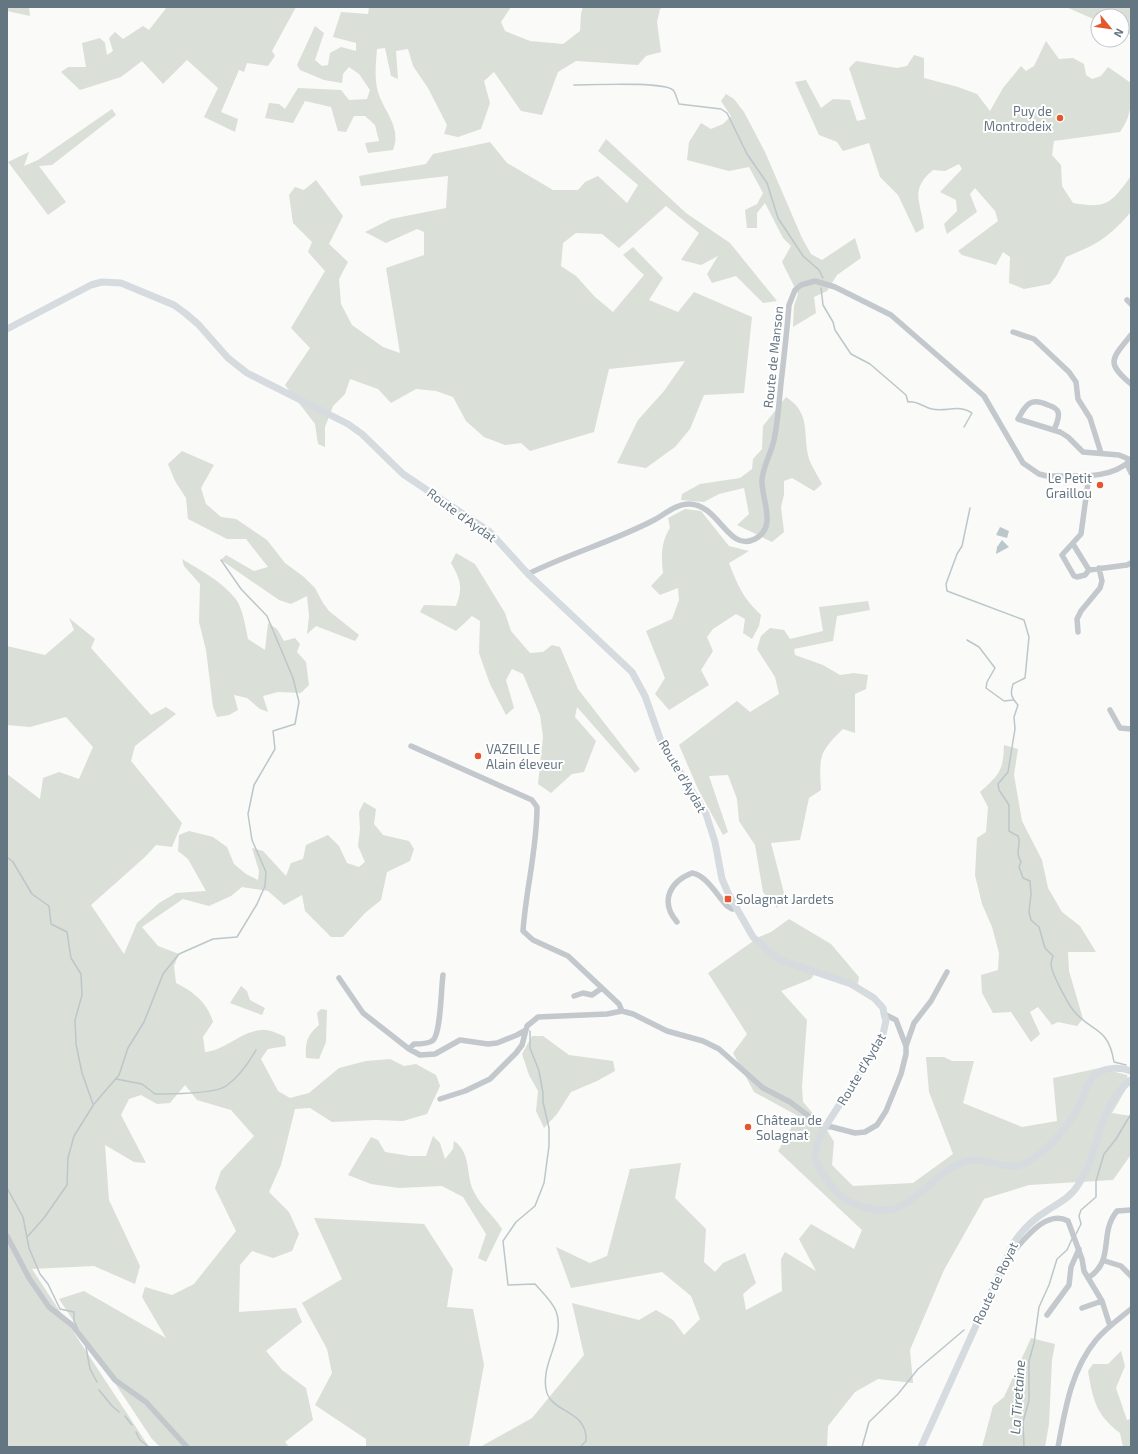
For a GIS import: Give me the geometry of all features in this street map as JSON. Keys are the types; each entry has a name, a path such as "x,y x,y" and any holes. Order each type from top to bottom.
{"main road":[{"name":"Route d'Aydat","path":"7,330 80,290 102,282 121,283 174,306 198,324 236,366 348,424 357,430 404,474 490,532 528,574 623,662 639,683 661,741 706,814 715,842 722,879 736,908 753,937 773,954 795,965 851,984 874,998 882,1008 885,1025 881,1038 825,1127 817,1145 815,1157 822,1173 840,1196 849,1201 884,1211 903,1205 951,1168 966,1161 987,1160 1010,1167 1022,1165 1031,1160 1058,1136 1070,1120 1096,1075 1101,1071 1116,1069 1131,1071"},
{"name":"Route de Royat","path":"921,1447 1009,1252 1025,1228 1070,1195 1078,1187 1089,1163 1111,1101 1122,1087 1131,1080"}],"street":[{"name":"Route de Manson","path":"528,574 639,528 680,505 687,504 704,507 730,534 739,541 747,542 756,539 762,533 768,518 763,494 762,477 776,427 789,305 795,290 808,282 815,281 835,286 882,309 895,318 984,396 1023,463 1030,469 1047,476 1089,475"},
{"path":"1013,332 1034,339 1069,372 1076,382 1078,399 1090,418 1101,453"},
{"path":"1131,335 1116,355 1113,362 1115,369 1131,384"},
{"path":"1054,430 1058,417 1056,408 1039,401 1033,401 1025,407 1018,419 1054,430 1068,437 1083,452 1119,455 1129,461 1131,473"},
{"path":"1129,461 1111,472 1089,475 1082,517 1083,527 1081,534 1073,544 1064,551 1062,555 1074,576 1077,578 1085,575 1089,570 1127,565 1131,563"},
{"path":"1073,544 1089,570"},
{"path":"1078,632 1078,619 1081,611 1100,588 1102,581 1099,568"},
{"path":"1110,710 1120,728 1131,729"},
{"path":"411,746 532,800 538,806 537,837 525,905 523,931 533,940 568,956 619,1004 622,1011"},
{"path":"677,922 672,916 668,901 668,894 671,888 692,873 698,874 703,878 727,906 732,909 736,908"},
{"path":"440,1099 465,1092 490,1079 508,1062 522,1045 526,1030 530,1023 538,1017 607,1014 622,1011 633,1014 667,1030 703,1041 719,1049 763,1088 790,1102 825,1127 832,1127 855,1133 872,1130 886,1111 901,1074 906,1046 914,1023 931,1001 947,972"},
{"path":"409,1049 414,1044 429,1042 436,1037 439,1021 440,989 443,975"},
{"path":"339,978 363,1013 409,1049 420,1055 430,1055 460,1040 488,1044 511,1038 526,1030"},
{"path":"574,996 583,993 592,994 602,988"},
{"path":"884,1014 896,1020 906,1046"},
{"path":"1088,1278 1105,1261 1106,1240 1112,1219 1117,1212 1131,1210"},
{"path":"1009,1252 1012,1253 1024,1238 1042,1224 1058,1218 1065,1220 1071,1225 1084,1271 1102,1300 1110,1326"},
{"path":"7,1236 29,1278 49,1308 72,1325 115,1380 146,1402 187,1447"},
{"path":"1047,1315 1069,1285 1071,1267 1079,1250"},
{"path":"1105,1261 1121,1266 1131,1276"},
{"path":"1082,1308 1102,1300"},
{"path":"1058,1447 1066,1404 1073,1382 1095,1340 1131,1309"}],"shaded area":[{"path":"7,7 29,7 30,16 7,11"},
{"path":"167,7 296,7 272,51 275,56 268,66 247,63 244,72 239,70 221,112 238,119 235,132 204,117 218,88 187,60 163,84 142,61 121,77 80,90 61,72 68,67 86,67 82,43 100,38 105,43 107,55 113,51 109,38 115,32 123,39 143,26 149,30"},
{"path":"369,7 511,7 501,22 505,31 530,41 563,44 580,31 581,13 583,7 664,7 660,9 657,22 661,52 646,56 638,65 576,61 558,72 542,115 521,111 494,72 484,81 490,103 481,129 458,137 444,134 447,125 428,88 413,66 408,49 396,51 398,79 391,76 385,48 377,49 376,81 378,92 394,127 395,142 393,150 368,153 365,143 379,141 375,125 365,116 354,116 346,132 338,131 331,107 305,101 293,123 265,118 269,103 279,104 285,109 298,88 341,90 349,100 367,99 370,90 359,74 349,67 343,74 342,83 324,80 300,70 297,65 315,26 324,33 315,60 322,66 328,65 330,53 341,47 356,51 356,43 333,37 341,12 368,14"},
{"path":"1066,7 1131,7 1131,35 1130,8 1090,8 1090,18"},
{"path":"1046,41 1059,59 1073,58 1084,64 1086,75 1092,79 1101,76 1108,67 1131,83 1131,103 1129,115 1120,132 1054,141 1052,155 1061,165 1062,186 1073,203 1094,205 1108,202 1131,176 1131,212 1116,228 1095,244 1066,257 1057,275 1050,284 1024,289 1009,283 1010,257 1003,252 996,265 962,255 958,251 998,221 995,211 975,188 970,194 977,212 947,234 944,224 957,211 956,200 940,192 962,169 959,164 945,171 933,170 921,184 918,197 924,228 916,233 898,195 880,177 869,143 843,151 837,142 819,135 795,82 806,80 821,108 833,99 850,100 857,121 866,119 849,68 856,61 897,68 907,66 914,55 924,58 924,78 958,87 977,94 990,111 1003,88 1021,66 1026,71 1034,66"},
{"path":"726,94 734,99 744,112 765,152 802,238 811,254 822,260 855,238 861,258 837,275 827,291 814,297 816,313 793,327 794,306 798,294 782,262 791,246 783,238 765,203 757,213 757,228 747,228 745,210 757,204 763,193 749,167 729,171 687,160 689,142 701,123 711,129 723,124 731,116 721,101"},
{"path":"112,109 116,115 52,165 39,166 66,202 48,215 8,162 29,152 24,166 38,160"},
{"path":"606,139 686,213 730,243 777,301 763,303 736,276 712,283 707,274 718,256 701,265 681,260 699,233 666,206 619,248 602,234 576,233 563,243 561,266 576,276 595,297 613,312 644,275 623,255 633,247 663,278 649,300 678,312 694,292 752,317 744,393 704,395 690,429 675,447 646,468 617,463 638,420 664,391 685,361 609,369 594,432 530,451 521,443 505,445 484,437 466,421 453,397 436,391 416,389 391,403 378,389 350,379 345,394 333,406 325,427 325,447 318,444 315,424 285,385 310,348 291,328 325,271 308,252 312,242 293,223 289,195 295,187 304,190 316,180 343,216 329,244 348,262 339,279 341,304 352,325 383,347 400,353 386,268 424,255 424,232 417,229 386,243 365,232 391,219 446,208 448,176 361,186 359,176 426,164 433,154 490,142 507,163 553,190 578,190 585,182 598,176 627,203 638,185 598,151"},
{"path":"786,397 800,410 803,417 809,459 822,484 814,491 792,478 784,481 784,495 781,507 784,532 772,542 737,525 749,514 744,488 719,494 704,502 681,500 682,494 700,484 740,478 752,469 753,459 762,449 763,426"},
{"path":"182,451 214,465 201,488 206,504 221,517 236,519 267,540 285,563 304,577 315,588 329,611 359,635 355,641 316,626 307,634 309,616 307,596 291,604 279,600 221,560 226,555 254,571 268,567 246,539 227,539 188,519 186,498 175,481 168,464"},
{"path":"685,509 701,511 729,546 749,551 729,563 742,591 761,615 759,626 752,639 743,633 745,619 736,614 713,629 707,637 713,651 701,670 709,685 669,710 655,694 665,678 646,631 672,619 679,600 678,588 660,595 651,586 663,573 662,549 670,528 668,518"},
{"path":"1000,527 1009,531 1007,538 996,535"},
{"path":"1002,540 1009,547 996,554 997,547"},
{"path":"456,553 475,564 505,613 511,631 530,653 543,652 552,645 560,647 578,689 640,769 635,773 577,707 575,717 596,741 584,772 572,774 551,793 538,784 543,737 540,715 523,674 512,669 506,680 514,708 506,715 490,684 479,653 480,621 472,616 456,631 420,612 424,605 456,606 460,594 460,584 451,563"},
{"path":"182,559 217,581 235,598 242,612 248,639 265,650 268,623 277,629 284,641 295,638 300,644 297,652 306,662 309,685 301,693 278,692 263,696 268,712 260,709 247,698 234,695 238,710 229,715 217,717 213,707 206,650 199,622 200,584 184,566"},
{"path":"868,601 870,610 837,616 833,641 794,649 795,655 823,665 840,675 854,673 868,675 866,689 855,694 855,733 843,729 829,744 822,756 820,770 821,790 809,798 800,840 771,843 784,893 777,908 763,892 755,845 739,821 737,799 728,775 709,776 728,832 723,835 698,789 679,745 737,701 750,712 779,694 775,677 757,649 761,636 770,628 784,630 790,639 823,631 819,607"},
{"path":"69,618 95,639 91,648 151,715 166,707 176,714 135,746 131,761 182,823 172,847 156,845 145,857 91,905 124,954 137,923 159,903 176,893 206,891 188,859 178,851 179,835 189,831 213,837 227,847 234,864 246,874 258,880 259,871 252,848 263,851 286,876 291,863 303,859 306,845 328,835 339,846 347,863 359,867 365,862 358,846 360,829 359,812 364,802 376,809 374,824 383,835 409,841 414,849 410,861 387,872 381,900 365,913 343,937 331,937 305,911 302,895 284,905 268,891 242,887 231,896 209,906 183,899 142,927 158,946 179,954 174,966 176,983 189,990 199,998 207,1009 213,1022 203,1037 205,1052 220,1048 253,1031 270,1031 285,1037 286,1046 268,1049 261,1059 278,1091 290,1098 309,1093 339,1068 366,1061 390,1059 404,1066 416,1064 436,1075 440,1086 427,1114 403,1121 376,1120 332,1122 310,1108 295,1109 281,1165 269,1192 289,1212 299,1234 292,1251 273,1258 252,1251 240,1265 239,1312 296,1308 302,1322 266,1351 282,1370 306,1388 313,1420 285,1442 289,1447 160,1447 152,1439 59,1299 84,1291 166,1338 142,1297 145,1287 172,1295 194,1284 236,1231 215,1188 221,1171 254,1136 231,1110 197,1100 185,1085 170,1103 157,1104 141,1095 129,1099 121,1115 146,1163 134,1162 105,1145 109,1200 140,1266 135,1284 94,1266 32,1269 149,1447 7,1447 7,774 40,799 43,778 59,772 79,779 93,747 66,717 30,727 7,725 7,646 45,655 74,630"},
{"path":"1004,745 1018,749 1014,775 1022,821 1042,860 1048,888 1062,912 1080,926 1096,952 1068,952 1069,971 1083,1019 1077,1026 1058,1022 1052,1025 1038,1007 1030,1012 1040,1034 1031,1042 1011,1012 993,1013 982,993 981,975 998,970 999,953 992,927 982,904 975,875 977,838 986,832 988,807 980,792 999,772 1003,761"},
{"path":"789,919 831,944 859,977 858,984 817,970 811,979 781,991 807,1020 802,1087 803,1102 825,1127 834,1142 832,1165 853,1186 913,1183 953,1154 929,1092 926,1057 944,1057 952,1061 974,1061 963,1103 1022,1127 1057,1121 1053,1078 1100,1068 1127,1075 1129,1084 1112,1113 1131,1116 1130,1156 1113,1180 1029,1185 984,1199 944,1270 910,1350 913,1383 878,1379 855,1392 828,1426 827,1447 480,1447 532,1418 584,1355 572,1303 639,1320 656,1310 673,1320 684,1335 700,1319 691,1296 662,1272 571,1288 556,1247 590,1263 607,1256 630,1169 681,1163 675,1198 706,1229 704,1262 715,1272 723,1263 745,1253 756,1283 743,1294 746,1310 782,1291 781,1259 785,1252 816,1271 799,1239 811,1224 854,1249 862,1230 778,1151 798,1116 754,1092 733,1053 747,1034 708,973 759,937 771,932"},
{"path":"241,986 247,991 250,1000 265,1008 262,1015 230,1003"},
{"path":"321,1009 327,1010 326,1042 319,1059 306,1058 306,1048 309,1036 319,1025 317,1013"},
{"path":"532,1036 543,1036 569,1055 613,1061 615,1071 597,1081 571,1092 557,1114 544,1128 536,1111 538,1091 529,1075 522,1054"},
{"path":"433,1136 440,1143 445,1159 453,1149 454,1141 460,1146 466,1158 471,1185 474,1192 502,1229 486,1262 478,1258 486,1234 463,1197 442,1186 399,1188 371,1184 348,1175 371,1137 378,1140 385,1152 410,1156 426,1156"},
{"path":"314,1218 424,1224 453,1269 447,1307 473,1309 484,1365 469,1447 366,1447 366,1439 315,1405 332,1373 327,1349 302,1303 342,1279"},
{"path":"1031,1338 1055,1344 1052,1360 1049,1424 1045,1447 982,1447 993,1406 1004,1397"},
{"path":"1121,1351 1125,1366 1116,1388 1127,1420 1131,1419 1131,1447 1123,1447 1120,1433 1106,1420 1097,1406 1088,1371 1093,1364 1108,1364"}],"waterway":[{"path":"574,85 642,84 667,87 674,91 679,104 721,109 727,113 747,154 767,183 778,218 803,256 819,270 823,278"},
{"path":"821,288 823,305 833,322 835,330 851,354 870,364 906,395 908,402 914,402 937,410 962,409 972,413 964,427"},
{"path":"970,508 962,546 957,554 946,584 947,591 1024,620 1029,637 1025,678 1013,684 1012,690 1012,695 1018,705 1014,717 1015,729 1008,772 998,784 999,790 1009,805 1009,831 1018,836 1019,839 1018,854 1021,862 1019,867 1023,878 1030,881 1031,894 1029,912 1031,920 1039,927 1045,948 1053,956 1051,964 1054,975 1070,1006 1086,1023 1103,1035 1108,1042 1114,1062 1126,1065"},
{"path":"28,1236 44,1218 67,1185 68,1158 74,1136 94,1104 119,1075 128,1048 144,1022 163,974 179,954 213,939 237,937 257,904 265,886 266,872 252,840 248,814 254,785 275,749 273,731 295,724 299,702 293,678 267,616 241,589 221,560"},
{"path":"967,640 979,647 995,668 987,682 986,688 1004,701 1013,700"},
{"path":"7,857 13,862 32,894 49,906 51,924 67,932 71,958 81,974 82,995 75,1020 76,1044 82,1073 93,1104"},
{"path":"530,1031 530,1048 539,1071 543,1102 549,1128 549,1146 544,1183 535,1206 516,1222 503,1241 508,1285 535,1284 549,1300 556,1311 558,1330 547,1369 545,1379 546,1389 549,1397 554,1403 575,1417 581,1423 585,1431 586,1441 580,1447"},
{"path":"116,1079 142,1084 155,1094 212,1091 226,1086 235,1079 256,1050"},
{"name":"La Tiretaine","path":"1076,1234 1081,1224 1079,1216 1081,1210 1096,1197 1096,1181 1104,1154 1116,1139 1131,1114"},
{"path":"7,1188 23,1217 29,1248 40,1274 48,1284 60,1309 74,1312 74,1321 78,1329"},
{"name":"La Tiretaine","path":"1024,1447 1023,1422 1029,1400 1029,1361 1034,1343 1039,1307 1049,1285 1057,1259 1067,1250 1072,1239"},
{"path":"862,1447 869,1422 898,1394 918,1369 964,1330"},
{"path":"86,1347 90,1369 97,1382"},
{"path":"99,1390 119,1412"},
{"path":"125,1416 132,1425"},
{"path":"136,1432 140,1440 149,1447"}],"place":[{"name":"Puy de Montrodeix","path":"1060,118"},
{"name":"Le Petit Graillou","path":"1100,485"},
{"name":"VAZEILLE Alain éleveur","path":"478,756"},
{"name":"Solagnat Jardets","path":"728,899"},
{"name":"Château de Solagnat","path":"748,1127"}]}
